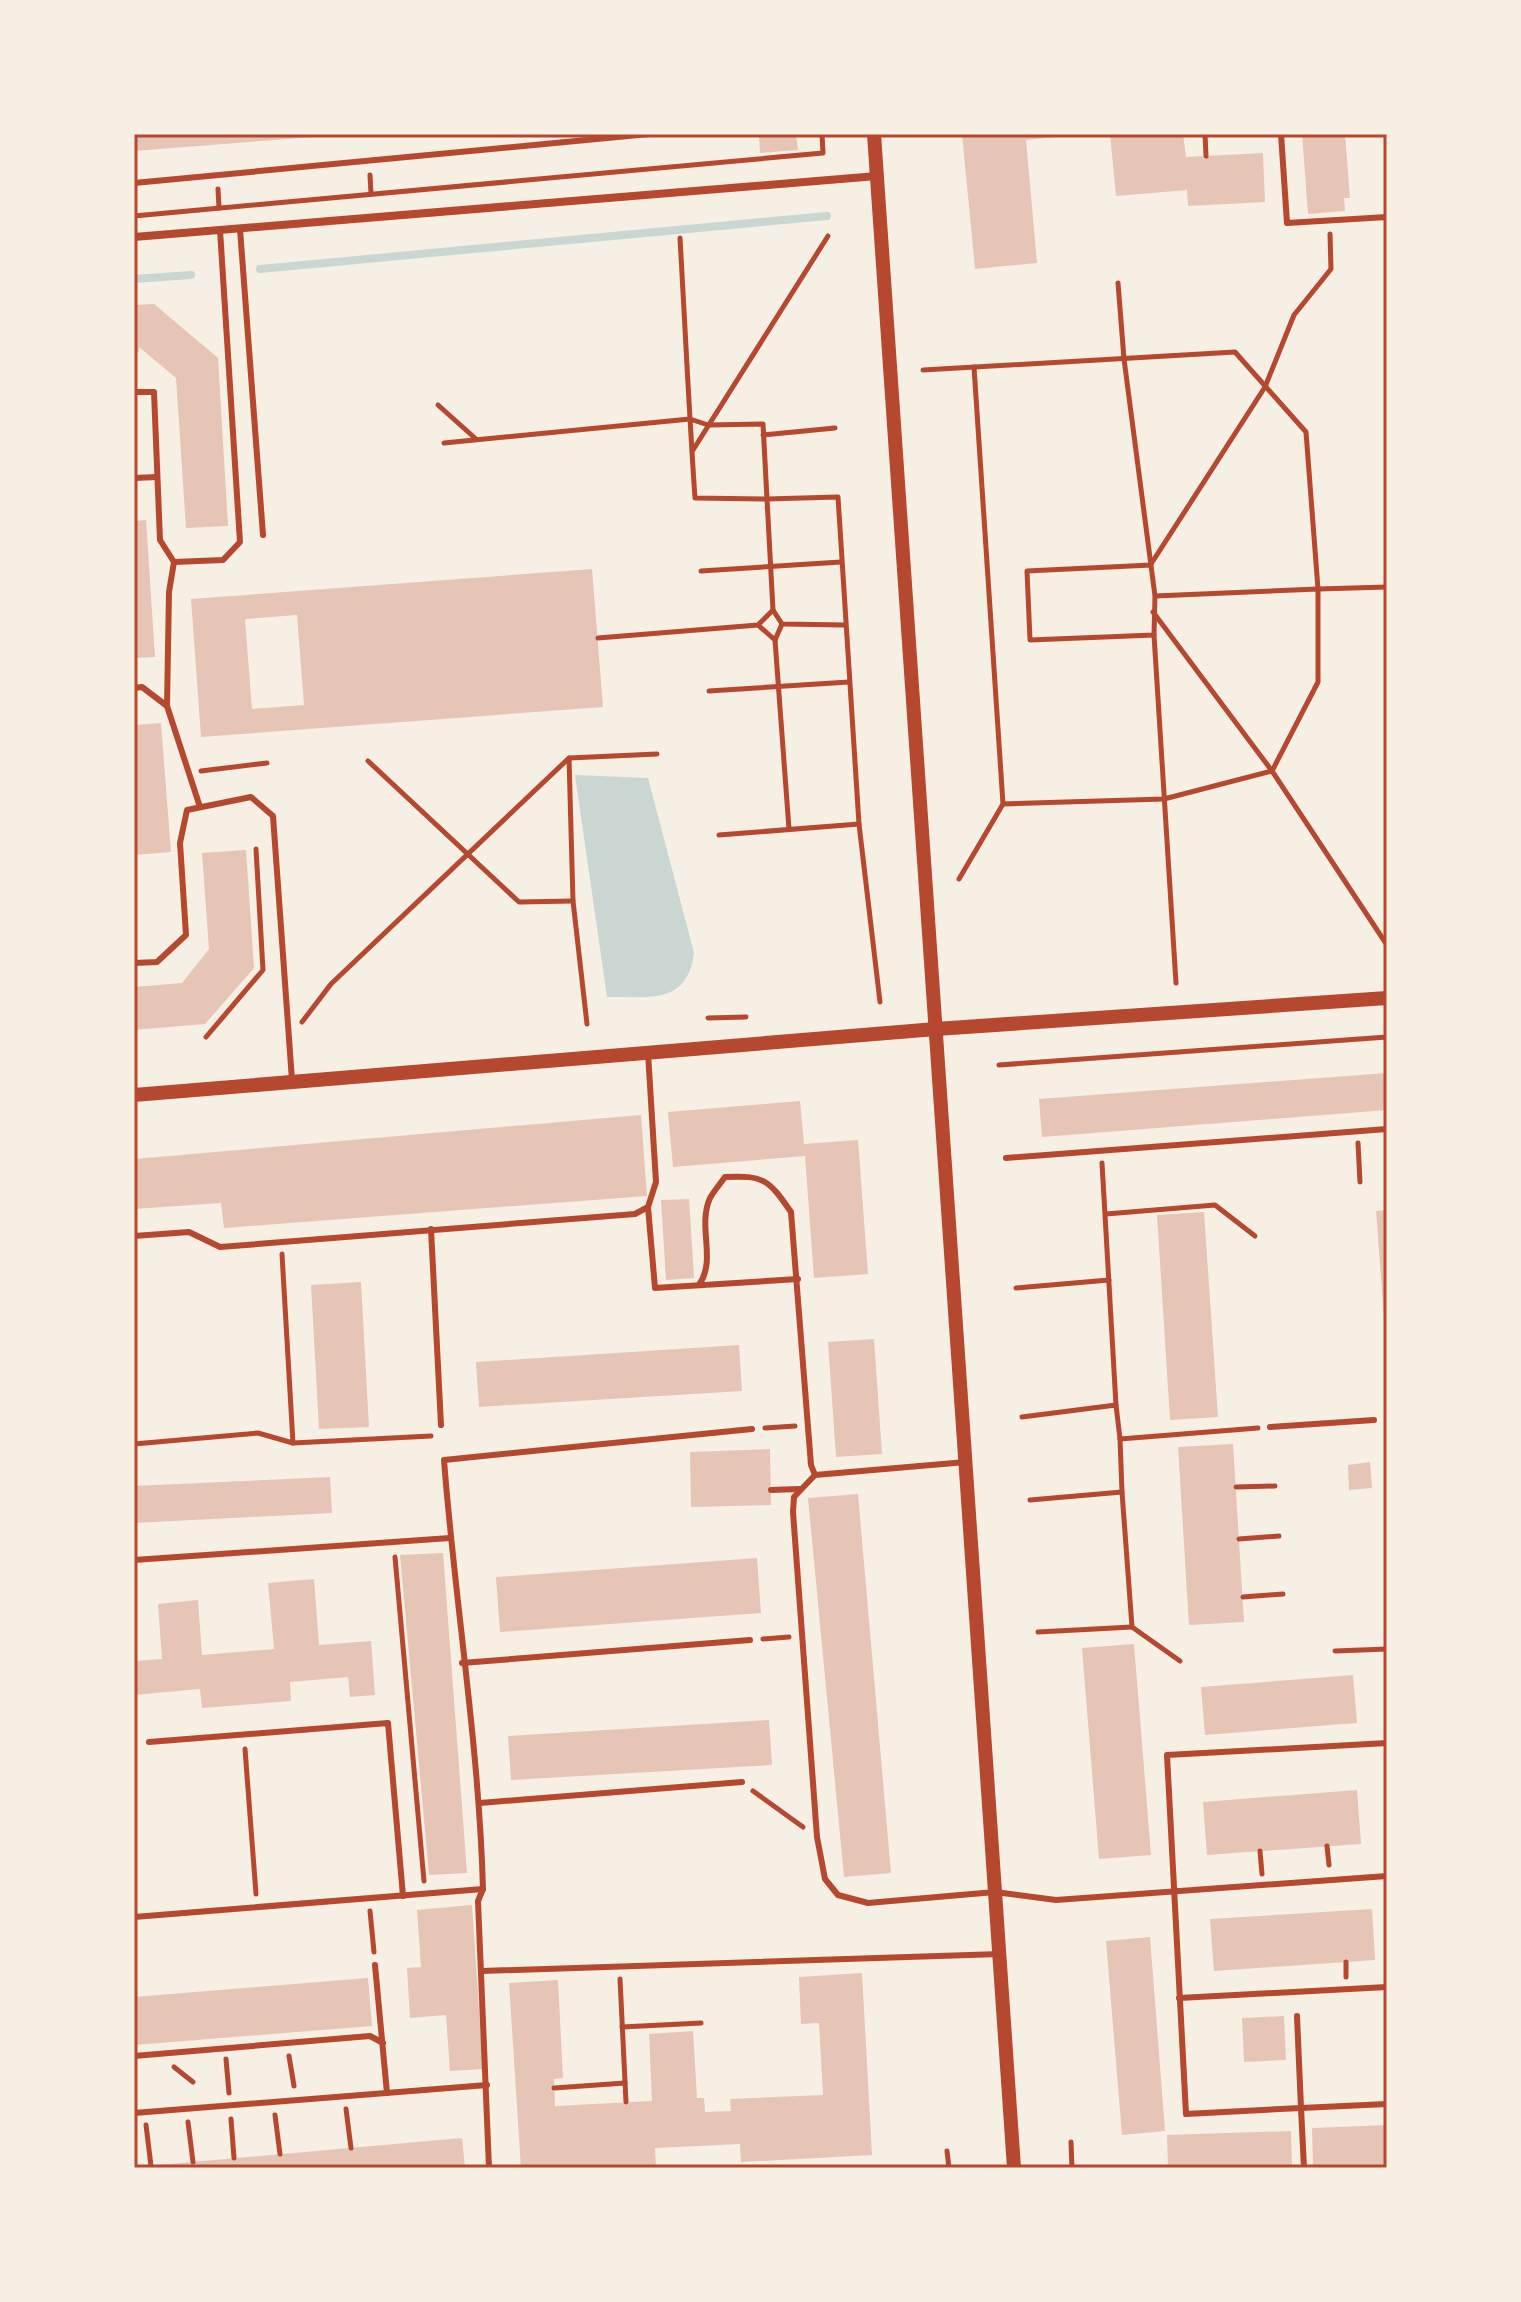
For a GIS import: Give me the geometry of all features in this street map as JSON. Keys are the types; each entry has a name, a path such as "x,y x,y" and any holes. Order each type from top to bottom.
{"street":[{"path":"874,134 1014,2168"},
{"path":"134,237 877,176"},
{"path":"134,1095 936,1029 1387,998"}],"lane":[{"path":"134,183 649,134"},
{"path":"1281,134 1287,223 1387,217"},
{"path":"240,229 263,535"},
{"path":"174,562 223,560 240,542 220,230"},
{"path":"134,392 154,392 160,540 174,562 169,592 167,706 186,772 200,807"},
{"path":"134,478 157,477"},
{"path":"134,688 142,687 167,706"},
{"path":"134,963 157,962 186,935 180,843 187,810 251,797 273,816 292,1084"},
{"path":"648,1053 656,1182 648,1207 655,1288 798,1279"},
{"path":"1006,1158 1387,1129"},
{"path":"699,1285 708,1272 706,1219 710,1199 725,1177 756,1175 775,1188 791,1212 811,1465 815,1475"},
{"path":"134,1236 189,1232 220,1247 635,1214 648,1207"},
{"path":"431,1229 441,1425"},
{"path":"1270,1427 1374,1420"},
{"path":"489,2168 478,1901 483,1889 480,1803 462,1663 444,1460 752,1429"},
{"path":"966,1462 815,1475 794,1497 817,1837 825,1879 838,1895 868,1903 995,1892 1056,1900 1387,1876"},
{"path":"771,1490 800,1488"},
{"path":"134,1560 450,1538"},
{"path":"462,1663 750,1640"},
{"path":"149,1742 388,1723 403,1896"},
{"path":"1387,1743 1167,1755 1186,2114 1387,2104"},
{"path":"480,1803 742,1782"},
{"path":"134,1917 483,1889"},
{"path":"482,1971 1000,1954"},
{"path":"375,1965 387,2093"},
{"path":"1179,1998 1387,1987"},
{"path":"1297,2016 1304,2168"},
{"path":"134,2056 370,2036 383,2043"},
{"path":"134,2113 487,2085"}],"path":[{"path":"134,216 823,153 822,134"},
{"path":"1205,134 1206,156"},
{"path":"1151,565 1265,387 1294,315 1331,269 1330,234"},
{"path":"692,451 828,236"},
{"path":"680,238 695,498 838,497 859,824 880,1002"},
{"path":"1118,283 1124,359 1155,596 1154,635 1176,983"},
{"path":"923,370 1235,352 1306,432 1318,589 1318,682 1272,771 1164,799 1003,804"},
{"path":"959,879 1003,804 974,367"},
{"path":"438,405 476,439"},
{"path":"444,443 690,419 708,425 763,424 773,610 782,624"},
{"path":"763,435 835,428"},
{"path":"701,571 841,562"},
{"path":"1151,565 1027,571 1030,640 1154,635"},
{"path":"1155,596 1387,587"},
{"path":"598,638 758,625 773,610"},
{"path":"1153,612 1272,771 1387,945"},
{"path":"782,624 845,625"},
{"path":"782,624 775,640 789,829"},
{"path":"758,625 775,640"},
{"path":"709,691 849,682"},
{"path":"289,1039 331,984 569,758 657,754"},
{"path":"569,758 573,901 587,1024"},
{"path":"368,761 519,902 573,901"},
{"path":"186,772 267,763"},
{"path":"719,835 859,824"},
{"path":"206,1037 263,970 256,849"},
{"path":"708,1018 746,1017"},
{"path":"999,1065 1387,1037"},
{"path":"1357,1132 1360,1182"},
{"path":"1102,1150 1132,1627"},
{"path":"1106,1214 1215,1205 1255,1236"},
{"path":"282,1241 293,1443"},
{"path":"1016,1288 1109,1280"},
{"path":"1022,1417 1116,1405"},
{"path":"752,1429 808,1425"},
{"path":"1120,1439 1270,1427"},
{"path":"134,1444 258,1433 293,1443 442,1435"},
{"path":"1236,1487 1275,1486"},
{"path":"1030,1500 1122,1492"},
{"path":"1239,1539 1279,1536"},
{"path":"394,1541 425,1894"},
{"path":"1243,1597 1283,1594"},
{"path":"1038,1632 1132,1627 1180,1661"},
{"path":"750,1640 802,1636"},
{"path":"1335,1651 1387,1649"},
{"path":"243,1734 257,1907"},
{"path":"742,1782 817,1837"},
{"path":"369,1898 375,1965"},
{"path":"619,1968 626,2102"},
{"path":"622,2027 701,2023"},
{"path":"288,2043 296,2100"},
{"path":"225,2048 234,2158"},
{"path":"554,2088 625,2083"},
{"path":"345,2096 351,2148"},
{"path":"273,2102 280,2154"},
{"path":"186,2109 193,2162"},
{"path":"145,2112 151,2166"},
{"path":"1071,2142 1072,2168"},
{"path":"947,2151 949,2168"}],"shaded area":[{"path":"575,775 648,778 694,953 690,970 674,990 651,997 607,997"}],"building":[{"path":"134,134 325,134 325,136 134,151"},
{"path":"759,134 796,134 798,150 760,153"},
{"path":"962,134 1056,134 1056,137 1026,140 1037,263 975,269"},
{"path":"1110,134 1183,134 1186,157 1263,153 1265,202 1188,206 1187,190 1116,196"},
{"path":"1302,134 1345,134 1350,198 1344,198 1345,211 1308,214"},
{"path":"154,304 218,358 228,526 186,528 176,378 139,347 139,352 134,353 134,305"},
{"path":"146,520 155,657 134,658 134,521"},
{"path":"592,569 603,707 201,737 191,599","holes":["297,615 304,705 252,709 245,619"]},
{"path":"161,723 171,852 134,855 134,725"},
{"path":"246,850 254,968 205,1024 134,1030 134,987 182,983 209,949 202,853"},
{"path":"1387,1073 1387,1110 1042,1137 1039,1099"},
{"path":"800,1101 804,1144 858,1140 868,1274 814,1278 805,1156 673,1167 668,1112"},
{"path":"641,1115 647,1196 224,1228 221,1203 134,1209 134,1159"},
{"path":"689,1199 694,1278 666,1280 661,1200"},
{"path":"1387,1210 1387,1332 1385,1332 1376,1211"},
{"path":"1204,1212 1218,1417 1170,1420 1157,1215"},
{"path":"361,1282 369,1427 319,1429 311,1285"},
{"path":"874,1339 882,1454 836,1457 828,1342"},
{"path":"739,1345 742,1391 479,1407 476,1362"},
{"path":"1233,1444 1244,1622 1189,1625 1178,1447"},
{"path":"770,1449 771,1505 691,1507 690,1452"},
{"path":"1370,1462 1372,1488 1349,1490 1348,1465"},
{"path":"330,1477 332,1513 134,1523 134,1486"},
{"path":"858,1494 891,1873 844,1877 808,1498"},
{"path":"443,1553 467,1873 429,1875 400,1555"},
{"path":"757,1558 761,1613 500,1632 496,1577"},
{"path":"314,1579 319,1645 371,1641 375,1695 350,1697 348,1677 290,1682 291,1701 202,1708 200,1689 134,1695 134,1661 162,1659 158,1604 198,1600 202,1655 274,1649 268,1583"},
{"path":"1134,1644 1151,1855 1099,1859 1082,1648"},
{"path":"1353,1675 1357,1723 1205,1735 1201,1687"},
{"path":"769,1720 772,1765 511,1780 508,1736"},
{"path":"1357,1790 1361,1844 1207,1855 1203,1802"},
{"path":"472,1905 483,2069 450,2071 446,2015 410,2018 407,1968 421,1967 417,1910"},
{"path":"1372,1909 1375,1960 1214,1971 1210,1919"},
{"path":"1150,1937 1165,2131 1122,2135 1106,1941"},
{"path":"862,1973 872,2155 741,2162 740,2144 655,2148 656,2168 521,2168 509,1983 558,1980 563,2078 554,2079 555,2106 652,2101 649,2034 693,2031 697,2098 704,2098 705,2112 731,2111 730,2099 823,2095 819,2023 801,2024 799,1977"},
{"path":"368,1978 372,2026 134,2045 134,1997"},
{"path":"1284,2016 1286,2060 1244,2062 1242,2018"},
{"path":"1387,2125 1387,2166 1313,2168 1312,2128"},
{"path":"1291,2131 1292,2168 1168,2168 1167,2135"},
{"path":"462,2138 465,2168 147,2168 147,2166"}],"waterway":[{"path":"260,269 827,216"},
{"path":"134,279 191,275"}]}
